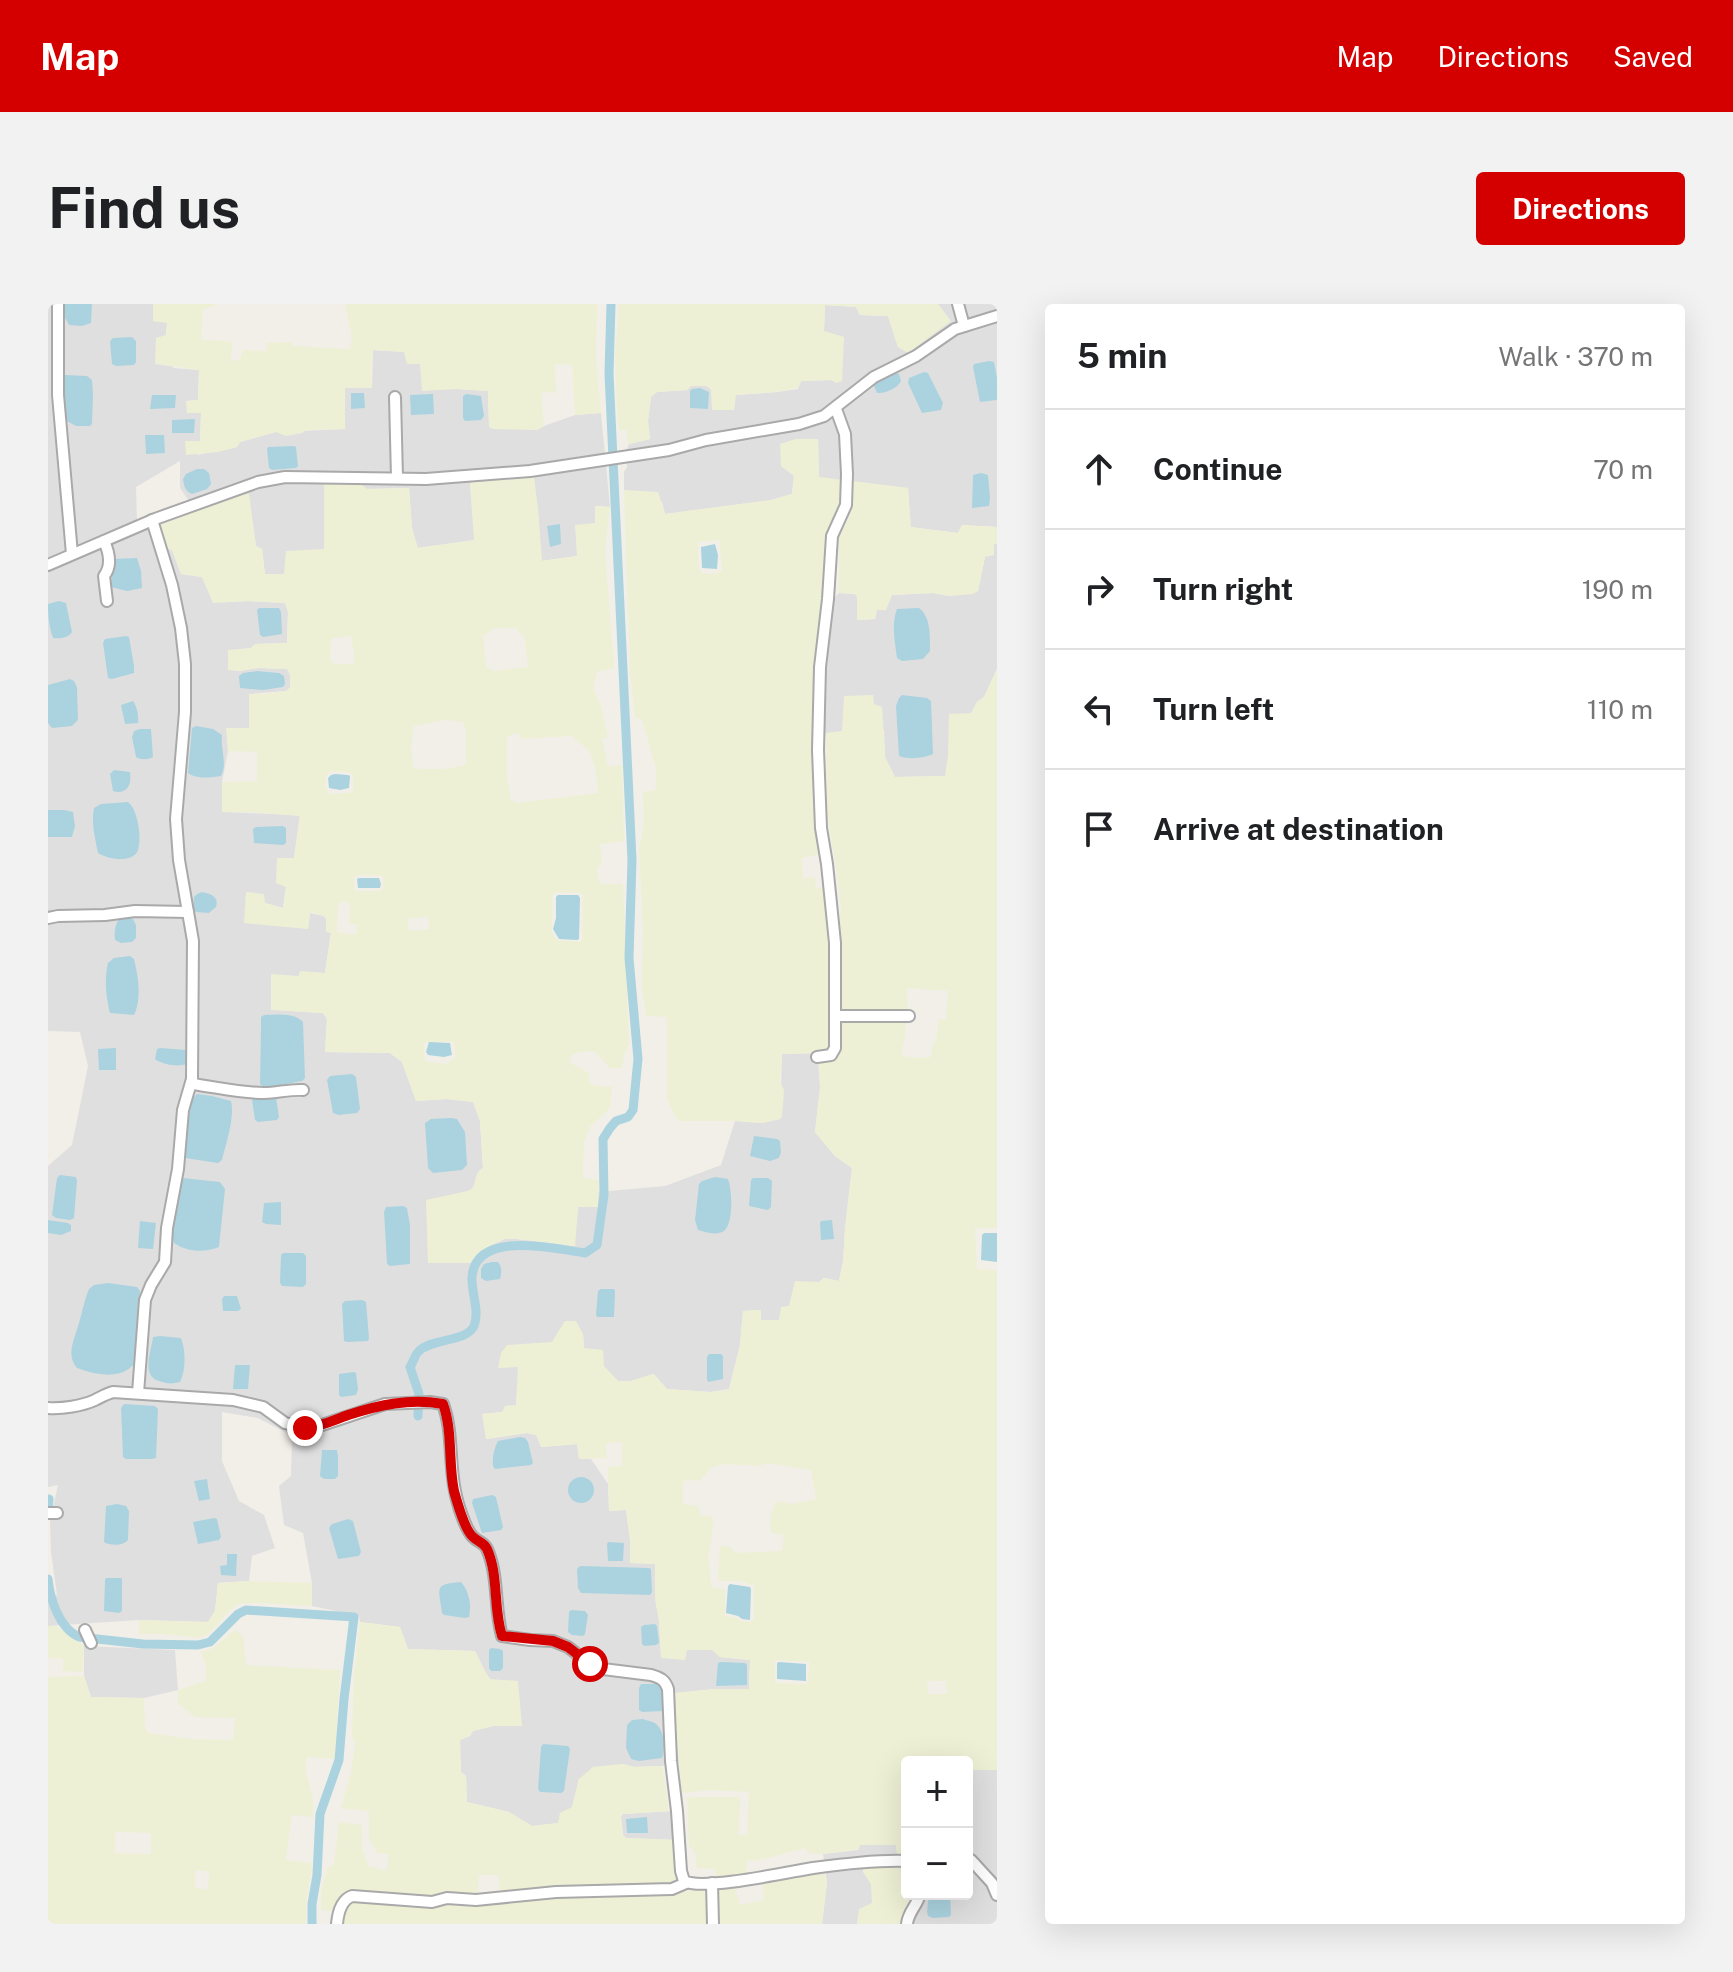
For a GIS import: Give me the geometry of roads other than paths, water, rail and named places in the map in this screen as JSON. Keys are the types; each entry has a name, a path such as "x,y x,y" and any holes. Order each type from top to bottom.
{"street":[{"path":"58,304 58,395 72,554"},
{"path":"958,304 964,326"},
{"path":"48,565 152,520 220,494 272,479 320,476 397,478 530,471 669,450 741,433 799,424 836,409 874,377 916,356 955,329 997,316"},
{"path":"395,397 397,478"},
{"path":"817,1057 833,1053 835,1016 835,943 821,828 818,750 820,667 832,536 846,505 845,434 836,409"},
{"path":"138,1393 145,1300 165,1262 183,1110 192,1084 193,955 176,819 185,712 185,664 172,585 152,520"},
{"path":"104,541 109,565 104,576 107,601"},
{"path":"48,918 135,911 188,912"},
{"path":"835,1016 909,1016"},
{"path":"192,1084 246,1092 303,1090"},
{"path":"48,1408 71,1406 113,1392 233,1400 263,1407 285,1423 305,1428 385,1404 443,1404 457,1502 471,1536 487,1549 502,1636 553,1641 568,1647 595,1668 651,1675 666,1682 681,1871 682,1880 686,1883"},
{"path":"85,1630 91,1643"},
{"path":"337,1924 345,1900 352,1896 432,1902 447,1898 476,1900 556,1892 672,1889 686,1883 712,1883 811,1868 901,1861"},
{"path":"973,1862 992,1883 997,1895"},
{"path":"712,1883 713,1924"},
{"path":"907,1924 909,1913 918,1900"}],"water":[{"path":"63,304 92,304 91,323 69,325 63,314"},
{"path":"132,337 136,341 134,365 112,364 110,341 113,338"},
{"path":"994,362 997,400 980,402 973,367 974,364"},
{"path":"896,373 901,381 899,384 877,393 876,383"},
{"path":"928,373 943,403 941,410 922,413 908,383 909,378"},
{"path":"65,375 87,376 92,380 90,426 76,426 65,420"},
{"path":"700,388 709,392 708,409 690,408 690,391"},
{"path":"351,393 364,393 365,408 351,409"},
{"path":"433,394 434,414 411,415 410,395"},
{"path":"152,395 176,395 175,408 150,409"},
{"path":"463,396 481,396 484,416 481,420 465,421 463,418"},
{"path":"195,419 194,433 172,433 172,420"},
{"path":"145,435 164,435 165,453 146,454"},
{"path":"294,446 296,468 269,468 268,447"},
{"path":"197,469 209,473 211,484 207,489 192,494 185,488 183,479"},
{"path":"973,475 988,475 989,506 972,508"},
{"path":"560,524 561,544 550,547 547,526"},
{"path":"715,544 717,569 702,568 701,547"},
{"path":"137,558 142,588 127,591 111,587 113,559"},
{"path":"66,603 72,632 66,637 53,638 48,604"},
{"path":"259,608 279,608 282,634 260,635"},
{"path":"919,608 928,622 930,651 923,659 902,661 897,658 895,639 897,609"},
{"path":"129,637 134,673 108,678 103,643 105,639"},
{"path":"257,671 279,673 284,676 285,684 263,690 240,688 239,676"},
{"path":"70,679 77,687 78,720 72,726 52,728 48,723 48,685"},
{"path":"902,695 931,701 933,754 916,758 899,756 896,706"},
{"path":"133,701 138,723 125,724 121,705"},
{"path":"192,728 213,729 222,735 224,766 221,776 208,778 188,773"},
{"path":"151,729 151,758 136,757 132,737 134,731"},
{"path":"114,770 130,772 129,785 122,792 113,791 110,774"},
{"path":"335,774 350,776 349,788 329,788 328,778"},
{"path":"128,802 138,824 138,850 126,859 98,853 93,825 94,808 101,804"},
{"path":"48,810 73,812 75,826 72,837 48,837"},
{"path":"256,827 286,828 286,843 283,845 254,843 253,829"},
{"path":"359,878 379,878 380,888 358,888"},
{"path":"202,892 216,898 216,907 209,913 193,909 194,897"},
{"path":"558,895 578,895 580,898 577,940 559,939 553,929"},
{"path":"120,918 133,919 136,925 136,938 132,942 121,943 115,940 115,928"},
{"path":"130,956 134,959 139,994 134,1015 110,1013 106,988 108,963 114,958"},
{"path":"290,1015 303,1022 305,1078 302,1081 265,1088 260,1084 261,1017"},
{"path":"429,1042 450,1043 452,1055 428,1055"},
{"path":"116,1048 116,1070 99,1070 98,1049"},
{"path":"160,1048 186,1050 187,1064 171,1065 158,1061 155,1059"},
{"path":"352,1074 356,1077 360,1109 357,1113 333,1113 327,1080 330,1076"},
{"path":"197,1094 231,1101 230,1130 222,1160 218,1163 185,1158 183,1155 192,1099"},
{"path":"274,1095 277,1120 255,1120 252,1100"},
{"path":"431,1119 457,1119 465,1132 467,1165 462,1170 433,1173 428,1168 425,1123"},
{"path":"754,1136 780,1141 779,1158 770,1161 750,1156"},
{"path":"60,1175 76,1177 77,1181 74,1218 70,1220 52,1215"},
{"path":"715,1177 728,1179 731,1206 727,1227 715,1233 698,1230 695,1220 699,1184"},
{"path":"183,1178 220,1182 225,1189 219,1247 196,1251 174,1243 172,1237 179,1183"},
{"path":"753,1178 772,1181 771,1207 768,1210 749,1206"},
{"path":"281,1202 281,1225 262,1222 264,1203"},
{"path":"386,1207 407,1208 410,1225 410,1264 390,1266 387,1264 384,1212"},
{"path":"48,1220 68,1223 71,1231 61,1235 48,1233"},
{"path":"832,1220 834,1239 821,1240 821,1221"},
{"path":"140,1221 156,1223 153,1249 138,1248"},
{"path":"984,1233 997,1233 997,1262 981,1260"},
{"path":"283,1253 303,1253 306,1256 306,1284 303,1287 282,1286 280,1283"},
{"path":"498,1262 500,1266 500,1279 486,1281 481,1278 481,1269 484,1264"},
{"path":"108,1283 137,1287 140,1291 134,1364 122,1372 108,1375 77,1368 71,1353 89,1289"},
{"path":"598,1291 615,1291 614,1317 597,1317"},
{"path":"224,1296 237,1296 241,1309 223,1311"},
{"path":"366,1302 368,1341 344,1341 342,1304"},
{"path":"153,1337 181,1338 185,1360 180,1382 165,1383 150,1374 148,1363"},
{"path":"709,1354 723,1356 723,1379 708,1382"},
{"path":"235,1365 250,1365 248,1389 233,1389"},
{"path":"354,1372 358,1389 356,1395 341,1397 339,1374"},
{"path":"124,1404 155,1406 158,1409 156,1458 123,1457 121,1408"},
{"path":"520,1437 528,1442 533,1463 495,1469 493,1456 498,1441"},
{"path":"322,1450 337,1450 338,1476 335,1479 320,1476"},
{"path":"581,1477 590,1481 594,1490 590,1499 581,1503 572,1499 568,1490 572,1481"},
{"path":"207,1479 210,1499 199,1501 194,1481"},
{"path":"496,1497 503,1527 482,1533 473,1499"},
{"path":"106,1506 126,1506 129,1511 128,1540 113,1545 104,1542"},
{"path":"217,1519 221,1537 198,1544 193,1522"},
{"path":"348,1519 353,1521 361,1552 359,1556 338,1559 329,1528"},
{"path":"608,1542 624,1543 623,1561 608,1561"},
{"path":"227,1554 237,1554 236,1576 221,1575 220,1566 227,1565"},
{"path":"580,1566 649,1568 652,1592 650,1595 581,1593 577,1569"},
{"path":"107,1578 122,1579 122,1611 119,1613 104,1611"},
{"path":"461,1582 469,1598 469,1617 444,1615 440,1589 446,1584"},
{"path":"730,1584 750,1587 750,1620 726,1613"},
{"path":"571,1610 585,1611 588,1615 583,1636 568,1632"},
{"path":"655,1624 659,1643 644,1646 641,1627"},
{"path":"491,1648 503,1651 503,1668 500,1671 489,1668"},
{"path":"779,1662 806,1664 806,1681 777,1679"},
{"path":"718,1663 745,1663 747,1685 716,1686"},
{"path":"641,1684 659,1684 664,1697 663,1711 639,1710"},
{"path":"643,1719 655,1723 663,1735 662,1758 631,1759 626,1748 627,1725 632,1720"},
{"path":"543,1744 568,1746 570,1749 564,1791 561,1793 540,1792 538,1789"},
{"path":"647,1817 648,1833 627,1833 626,1819"},
{"path":"928,1900 950,1900 949,1917 933,1918 927,1912"}],"waterway":[{"path":"418,1416 419,1394 410,1367 418,1352 425,1347 457,1338 474,1326 476,1314 472,1277 477,1262 487,1252 502,1247 537,1246 585,1253 597,1245 604,1195 603,1139 616,1121 628,1117 633,1110 638,1059 629,958 632,860 609,374 611,304"},
{"path":"48,1511 49,1499"},
{"path":"48,1579 53,1604 61,1620 79,1637 143,1644 198,1645 210,1642 246,1610 354,1617 339,1760 320,1814 312,1924"}]}
